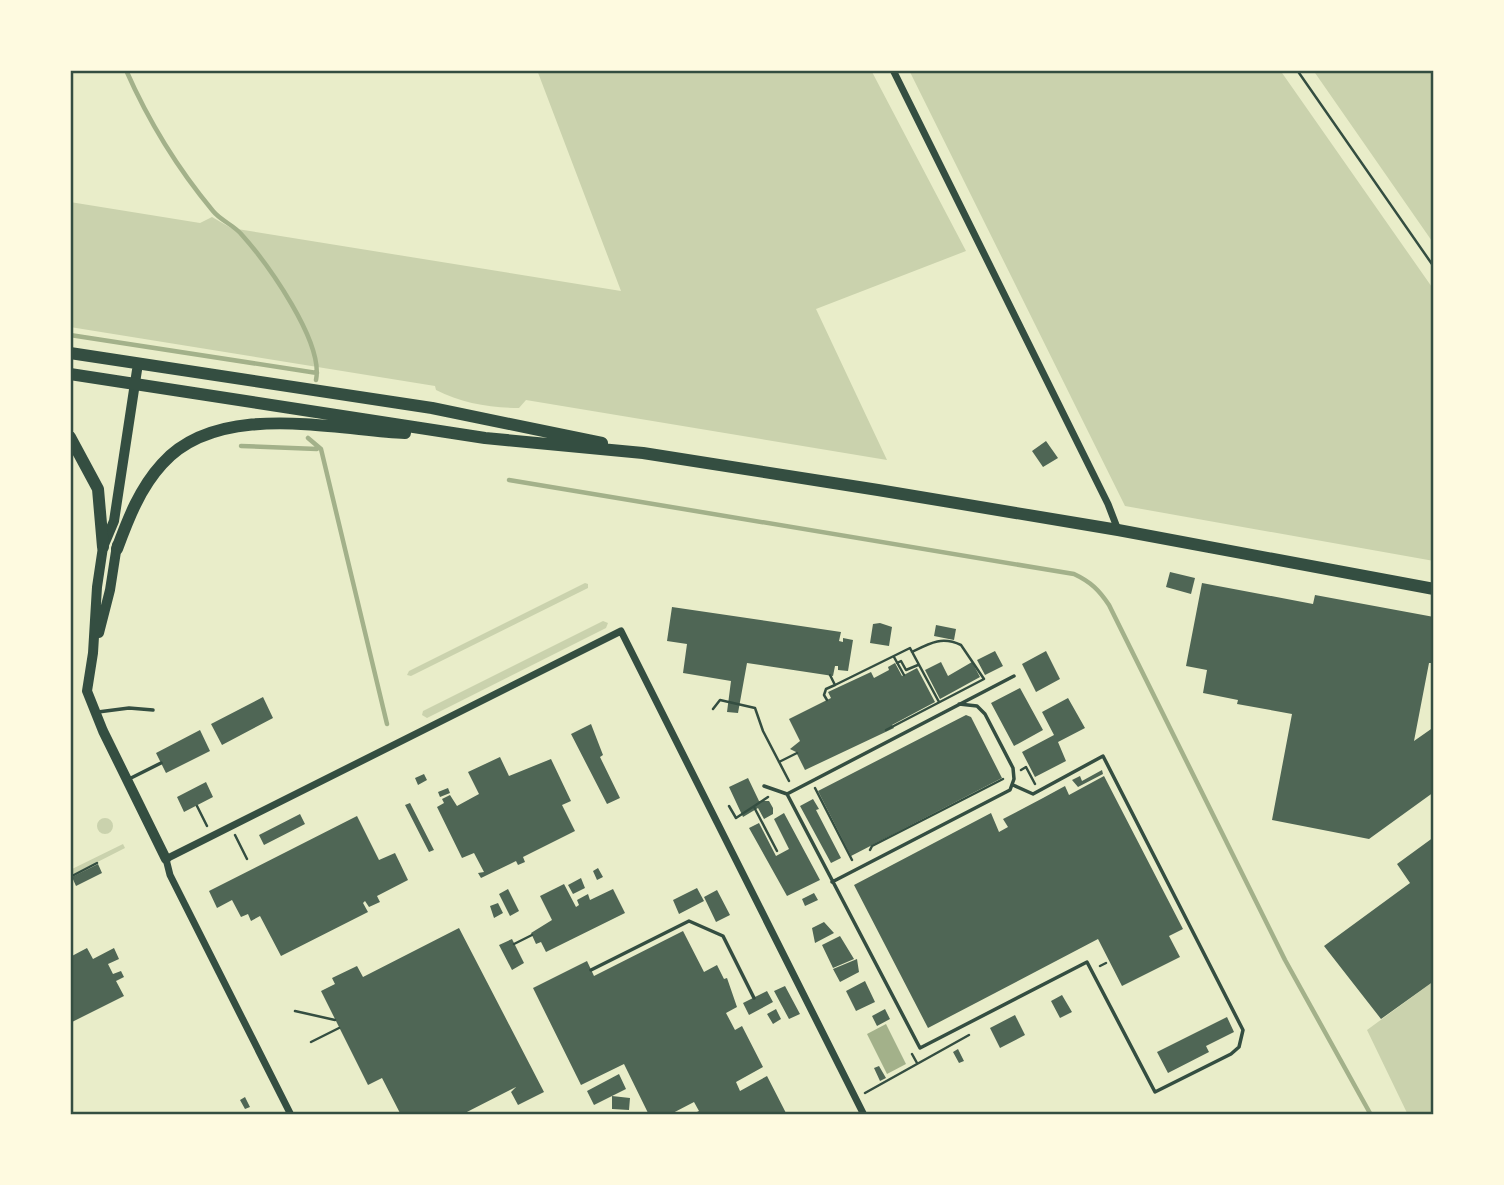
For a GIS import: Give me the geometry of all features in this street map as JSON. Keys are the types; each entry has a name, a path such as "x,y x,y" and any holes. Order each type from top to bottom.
{"main road":[{"path":"70,352 399,403 543,429 643,453"},
{"path":"70,360 136,377 485,438"},
{"path":"70,373 399,403"},
{"path":"117,549 128,520 153,475 180,448 214,432 250,425 297,425 485,438 643,453 1118,530 1434,589"},
{"path":"70,437 92,473 98,489 103,547"}],"street":[{"path":"893,70 1108,504 1118,530"},
{"path":"136,377 114,521 103,547 87,691 166,859 170,875 291,1115"},
{"path":"93,653 110,590 117,549 114,521"},
{"path":"166,859 621,631 864,1115"}],"lane":[{"path":"787,794 1014,676"},
{"path":"832,882 1006,793 1013,785 1013,768 985,714 977,706 959,704"},
{"path":"96,713 129,708 152,710"},
{"path":"764,786 787,794 920,1048 1087,962 1155,1092 1231,1054 1239,1047 1243,1030 1103,756 1033,794 1013,785"},
{"path":"127,780 161,763"},
{"path":"591,970 689,921 723,936 754,998"}],"path":[{"path":"1297,70 1434,267"},
{"path":"912,652 937,639 956,642 961,645 984,679"},
{"path":"827,700 824,695 826,690 910,648 939,702"},
{"path":"894,657 904,675"},
{"path":"897,663 901,661 906,670 919,664"},
{"path":"830,676 835,685"},
{"path":"713,709 720,700 754,708 762,731 789,781 736,818 729,806"},
{"path":"779,762 797,753"},
{"path":"811,782 852,860"},
{"path":"197,806 212,835"},
{"path":"754,807 777,851"},
{"path":"230,826 247,859"},
{"path":"70,877 97,863"},
{"path":"514,944 532,935"},
{"path":"295,1011 335,1020"},
{"path":"311,1042 339,1028"}],"shaded area":[{"path":"537,70 871,70 966,251 816,309 887,460 526,400 519,408 487,406 456,398 436,390 435,386 70,327 70,202 200,223 212,217 231,228 621,291"},
{"path":"909,70 1280,70 1434,290 1434,561 1125,506"},
{"path":"1313,70 1434,70 1434,244"},
{"path":"585,583 588,588 411,676 407,675 409,671"},
{"path":"603,621 608,623 606,628 427,718 422,715 423,711"},
{"path":"102,818 108,818 113,826 111,832 102,834 97,829 97,823"},
{"path":"123,844 125,848 70,876 70,870"},
{"path":"1434,981 1434,1115 1408,1115 1367,1030"},
{"path":"886,1024 906,1064 887,1074 867,1034"}],"building":[{"path":"1046,441 1058,458 1043,467 1032,451"},
{"path":"1170,572 1195,578 1191,594 1166,587"},
{"path":"1202,583 1313,604 1315,595 1434,617 1434,663 1429,663 1414,741 1434,727 1434,792 1369,839 1272,820 1292,714 1237,704 1238,700 1203,693 1207,670 1186,666"},
{"path":"672,607 841,632 839,641 843,642 843,638 853,640 848,671 838,670 838,666 835,666 833,676 747,663 738,713 727,712 731,681 683,673 687,644 667,641"},
{"path":"873,624 892,627 889,646 870,643"},
{"path":"936,625 956,629 954,640 934,636"},
{"path":"995,651 1003,666 985,675 977,660"},
{"path":"1046,651 1060,679 1036,692 1022,664"},
{"path":"941,662 948,676 972,662 980,677 940,699 925,670"},
{"path":"895,663 902,676 917,668 935,702 892,725 894,728 805,770 796,752 790,749 800,741 789,719 831,698 828,692 871,672 874,678 889,670 888,667"},
{"path":"1020,688 1043,730 1014,746 991,703"},
{"path":"263,697 273,718 222,745 211,724"},
{"path":"1068,698 1085,728 1058,742 1066,761 1035,777 1022,752 1054,735 1042,712"},
{"path":"966,715 971,717 1002,778 851,856 818,791"},
{"path":"591,724 603,755 600,757 620,798 607,804 571,734"},
{"path":"200,730 210,751 166,773 156,753"},
{"path":"500,757 509,776 551,759 571,801 562,805 575,831 523,857 525,862 518,865 516,861 481,878 478,873 484,872 474,853 462,858 437,807 444,803 442,799 450,795 457,806 479,794 468,772"},
{"path":"1102,770 1103,774 1078,787 1072,780 1080,776 1082,781"},
{"path":"424,774 427,780 418,785 415,778"},
{"path":"1104,776 1183,929 1169,936 1180,957 1122,986 1098,939 928,1028 854,885 991,813 999,832 1008,827 1003,819 1065,786 1069,795"},
{"path":"748,778 759,801 769,801 773,808 773,814 764,819 758,808 743,817 729,787"},
{"path":"206,782 213,797 184,812 177,797"},
{"path":"448,788 450,793 440,797 438,792"},
{"path":"813,799 841,858 831,863 800,806"},
{"path":"410,803 434,850 429,852 405,805"},
{"path":"784,813 820,880 787,896 749,828 759,823 776,856 789,849 774,819"},
{"path":"300,814 305,824 264,845 259,835"},
{"path":"357,816 379,860 395,853 408,880 377,896 380,902 369,907 365,901 363,903 368,912 281,956 260,916 251,921 248,914 241,917 232,900 217,908 209,891"},
{"path":"1434,837 1434,981 1381,1019 1324,946 1410,883 1397,864"},
{"path":"98,864 102,873 76,886 72,877"},
{"path":"598,868 603,877 597,880 593,871"},
{"path":"581,878 585,888 573,894 568,885"},
{"path":"564,884 576,907 579,905 577,900 588,894 590,900 613,889 625,913 546,952 541,942 536,944 531,933 552,920 540,896"},
{"path":"697,888 704,901 679,914 673,900"},
{"path":"508,889 519,911 510,916 499,894"},
{"path":"717,890 730,915 716,922 704,897"},
{"path":"814,893 818,900 805,906 802,899"},
{"path":"498,903 503,913 494,918 490,906"},
{"path":"824,922 834,933 815,943 812,928"},
{"path":"459,928 544,1092 518,1105 511,1092 516,1087 461,1115 401,1115 382,1078 368,1085 321,991 335,984 332,978 357,966 363,977"},
{"path":"683,931 704,972 717,965 724,979 727,978 737,1007 726,1013 735,1030 742,1026 763,1067 736,1082 740,1091 767,1076 787,1115 691,1115 699,1111 694,1102 669,1115 649,1115 624,1064 581,1085 533,988 587,961 594,976"},
{"path":"840,936 854,959 833,968 822,945"},
{"path":"512,939 524,963 512,970 499,945"},
{"path":"87,948 93,959 114,948 119,959 108,964 113,974 121,971 124,977 116,981 124,996 70,1023 70,957"},
{"path":"857,959 859,972 840,982 833,969"},
{"path":"865,981 875,1002 856,1011 846,991"},
{"path":"785,986 800,1014 789,1019 774,991"},
{"path":"767,991 773,1002 749,1015 743,1003"},
{"path":"1062,995 1072,1012 1060,1018 1051,1001"},
{"path":"776,1009 781,1019 773,1024 767,1014"},
{"path":"885,1009 890,1019 877,1026 872,1016"},
{"path":"1015,1015 1025,1035 1000,1048 990,1028"},
{"path":"1227,1017 1234,1032 1206,1046 1209,1052 1168,1073 1157,1052"},
{"path":"958,1049 964,1061 959,1063 953,1052"},
{"path":"879,1066 886,1078 880,1081 874,1068"},
{"path":"619,1074 626,1089 594,1105 587,1091"},
{"path":"612,1096 630,1098 629,1110 612,1109"},
{"path":"245,1097 250,1107 245,1109 240,1100"}],"waterway":[{"path":"126,70 154,126 200,195 216,214 239,232 279,283 311,345 316,364 316,380"},
{"path":"70,335 317,373"},
{"path":"308,438 321,449 387,724"},
{"path":"241,446 317,449"},
{"path":"509,480 1074,574 1090,583 1109,605 1285,960 1371,1115"}]}
